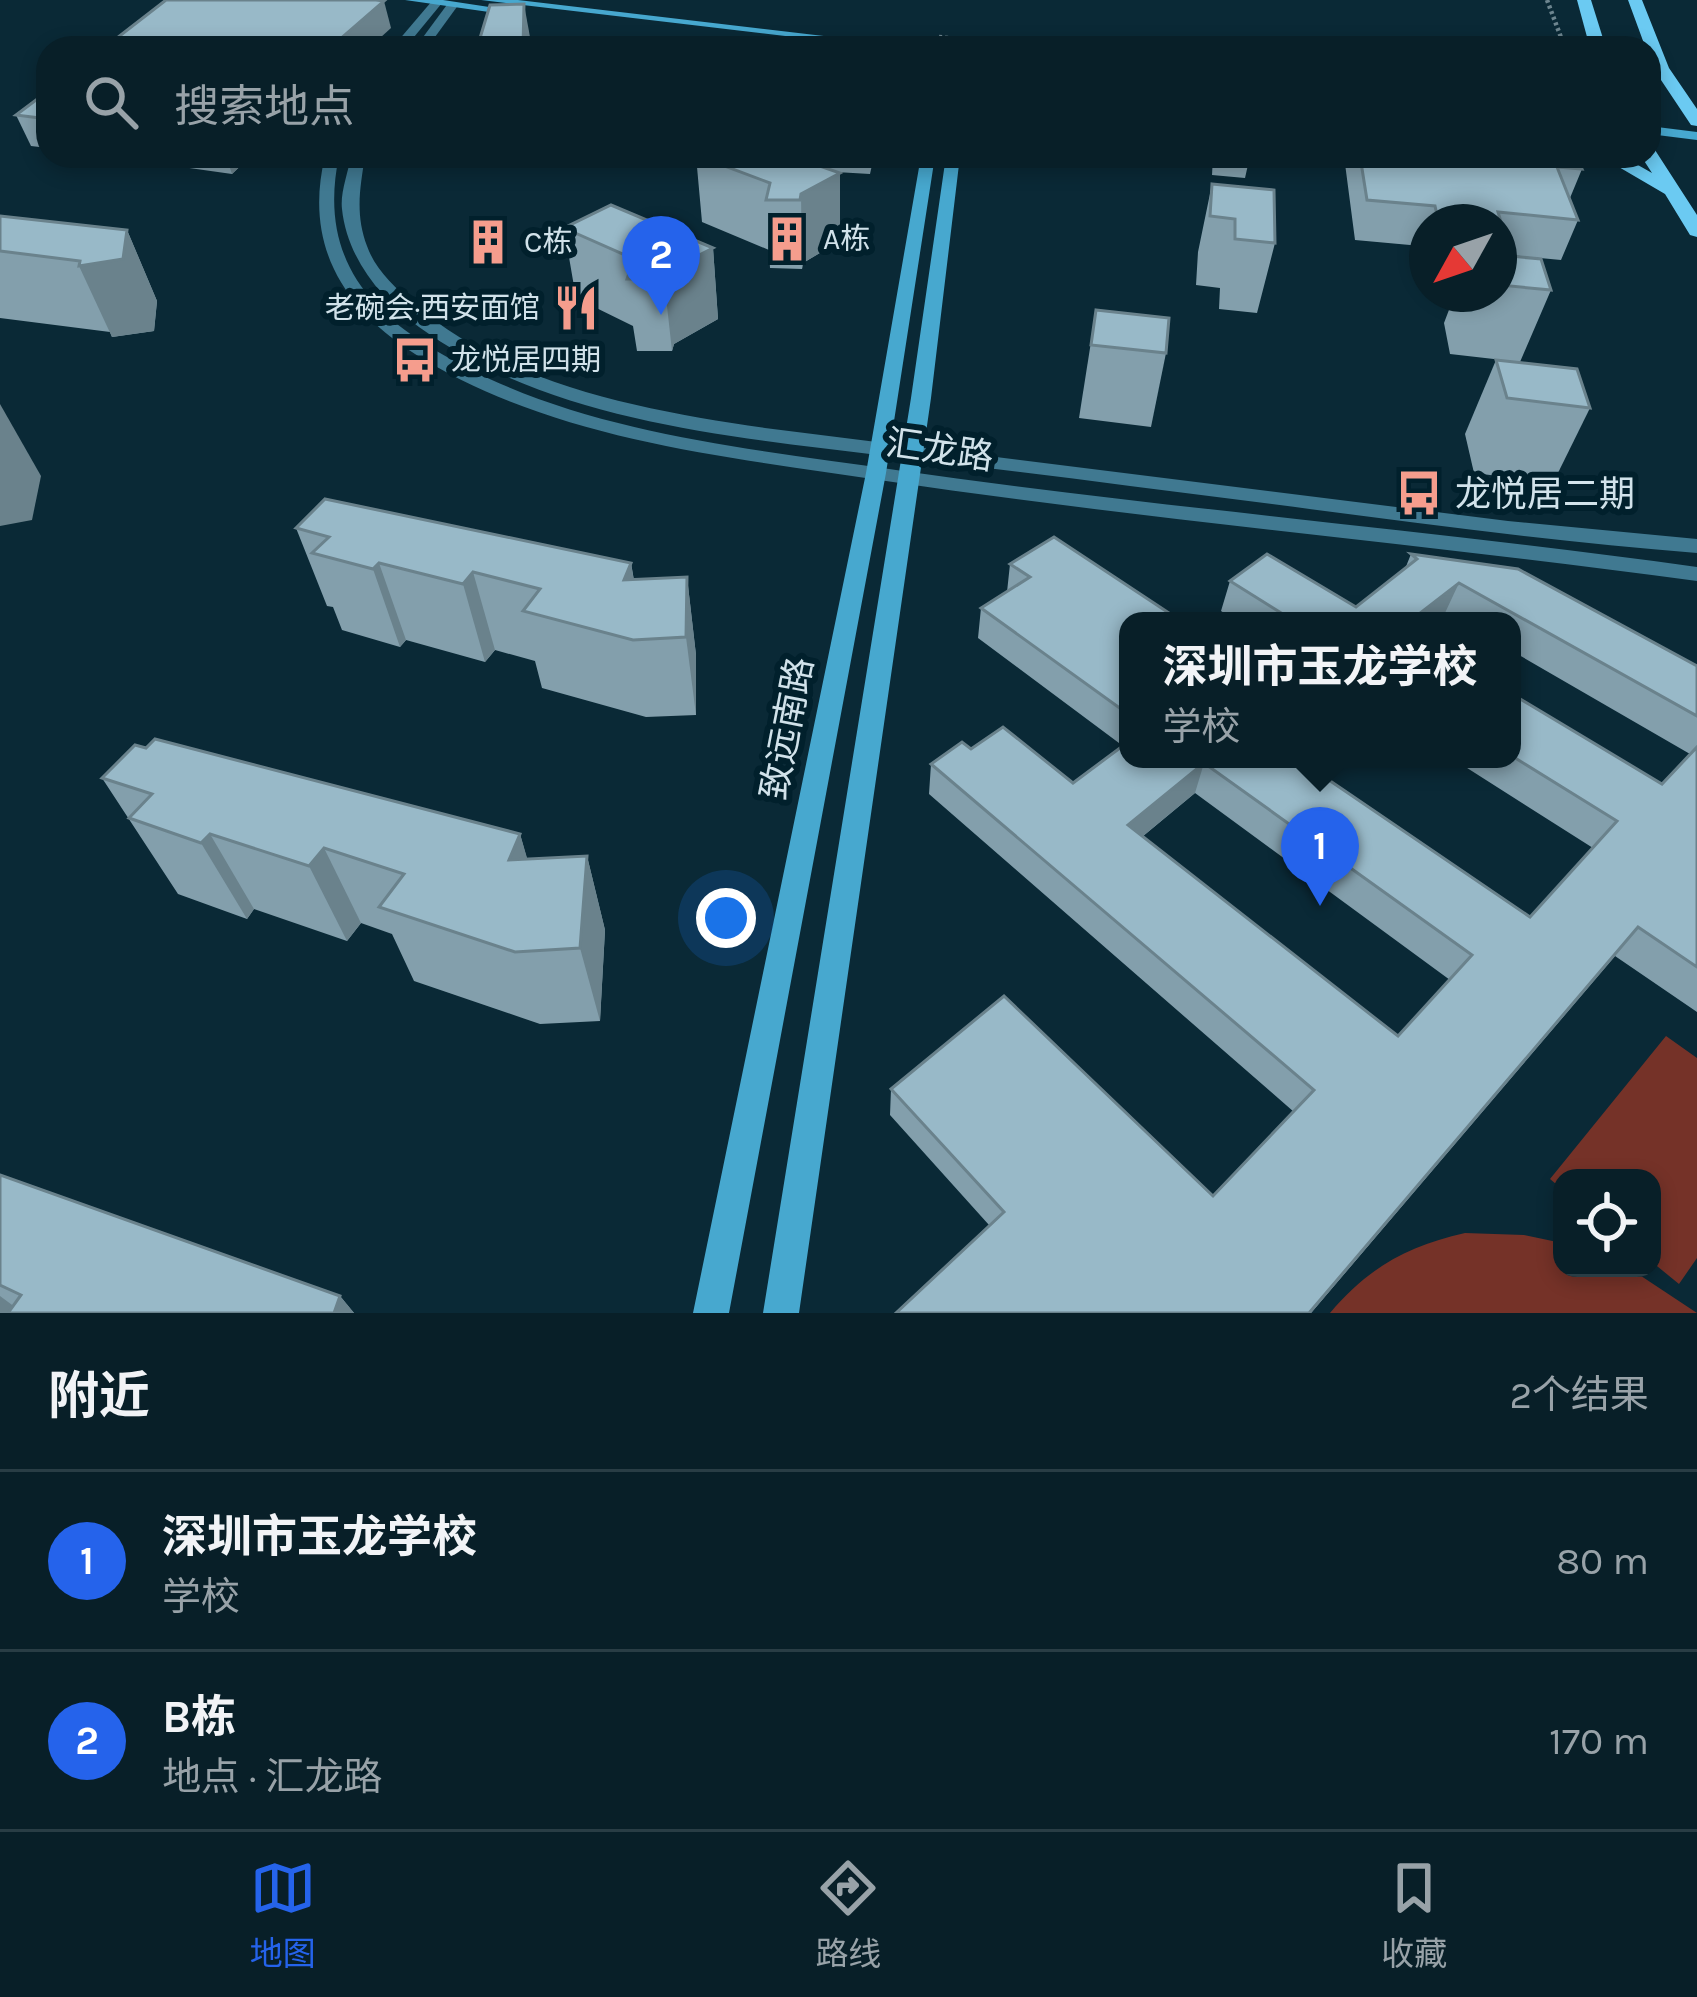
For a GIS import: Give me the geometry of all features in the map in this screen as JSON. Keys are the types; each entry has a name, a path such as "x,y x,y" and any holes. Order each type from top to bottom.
{"main road":[{"path":"1584,0 1594,36"},
{"path":"1636,0 1649,36"},
{"path":"1661,68 1697,122"},
{"path":"1634,168 1677,198"},
{"path":"1658,168 1697,231"}],"street":[{"path":"411,0 723,36"},
{"path":"488,0 812,36"},
{"path":"411,36 447,2"},
{"path":"428,36 447,2"},
{"path":"1661,136 1697,140"},
{"name":"汇龙路","path":"329,168 322,221 340,272 382,319 443,363 523,399 614,428 1697,574"},
{"name":"汇龙路","path":"355,168 348,218 367,266 408,309 474,352 559,388 624,408 878,461"},
{"name":"致远南路","path":"710,1313 878,461 926,168"},
{"path":"781,1313 951,168"},
{"name":"汇龙路","path":"910,465 1697,546"}],"path":[{"path":"1547,0 1560,36"}],"shaded area":[{"path":"1666,1036 1697,1058 1697,1258 1679,1284 1661,1269 1661,1169 1558,1169"},
{"path":"1465,1233 1553,1241 1553,1277 1643,1277 1697,1313 1330,1313 1359,1283 1425,1245"}],"building":[{"path":"166,0 384,1 344,36 120,36"},
{"path":"524,4 523,36 481,36 490,5"},
{"path":"36,100 36,118 16,115"},
{"path":"730,168 826,168 840,173 801,194 800,200 766,200 770,183"},
{"path":"1362,168 1557,168 1578,220 1517,214 1517,204 1367,200"},
{"path":"1212,184 1274,190 1275,243 1235,239 1235,219 1210,216"},
{"path":"611,205 713,248 666,272 664,279 627,279 634,259 564,228"},
{"path":"0,216 127,230 123,259 79,266 80,261 0,251"},
{"path":"1517,257 1541,259 1551,290 1517,287"},
{"path":"1096,310 1169,318 1166,353 1091,345"},
{"path":"1496,360 1577,369 1590,408 1507,398"},
{"path":"325,499 631,563 624,580 687,577 686,637 633,640 523,611 540,589 473,572 463,584 379,563 373,569 312,553 329,537 296,528"},
{"path":"1054,537 1167,612 1119,612 1119,708 981,608 1030,577 1010,564"},
{"path":"1267,554 1356,607 1417,559 1411,554 1518,569 1697,666 1697,716 1521,618 1521,612 1511,612 1459,583 1422,612 1280,612 1230,581"},
{"path":"1521,699 1662,784 1697,747 1697,967 1638,927 1309,1313 896,1313 1004,1212 891,1089 1004,996 1213,1196 1314,1090 931,764 962,742 971,749 1003,727 1073,783 1119,749 1119,768 1198,768 1128,825 1398,1036 1472,955 1211,768 1311,768 1530,917 1617,821 1521,762"},
{"path":"155,739 520,834 509,860 587,856 580,948 515,952 379,907 404,874 324,848 309,866 210,834 201,843 129,818 152,794 102,778 135,745 146,748"},
{"path":"0,1175 340,1296 334,1313 8,1313 21,1295 0,1285"}],"place":[{"name":"A栋","path":"787,239"},
{"name":"C栋","path":"488,242"},
{"name":"老碗会·西安面馆","path":"576,308"},
{"name":"B栋","path":"661,315"},
{"name":"龙悦居四期","path":"415,360"},
{"name":"龙悦居二期","path":"1419,493"},
{"name":"深圳市玉龙学校","path":"1320,906"}]}
